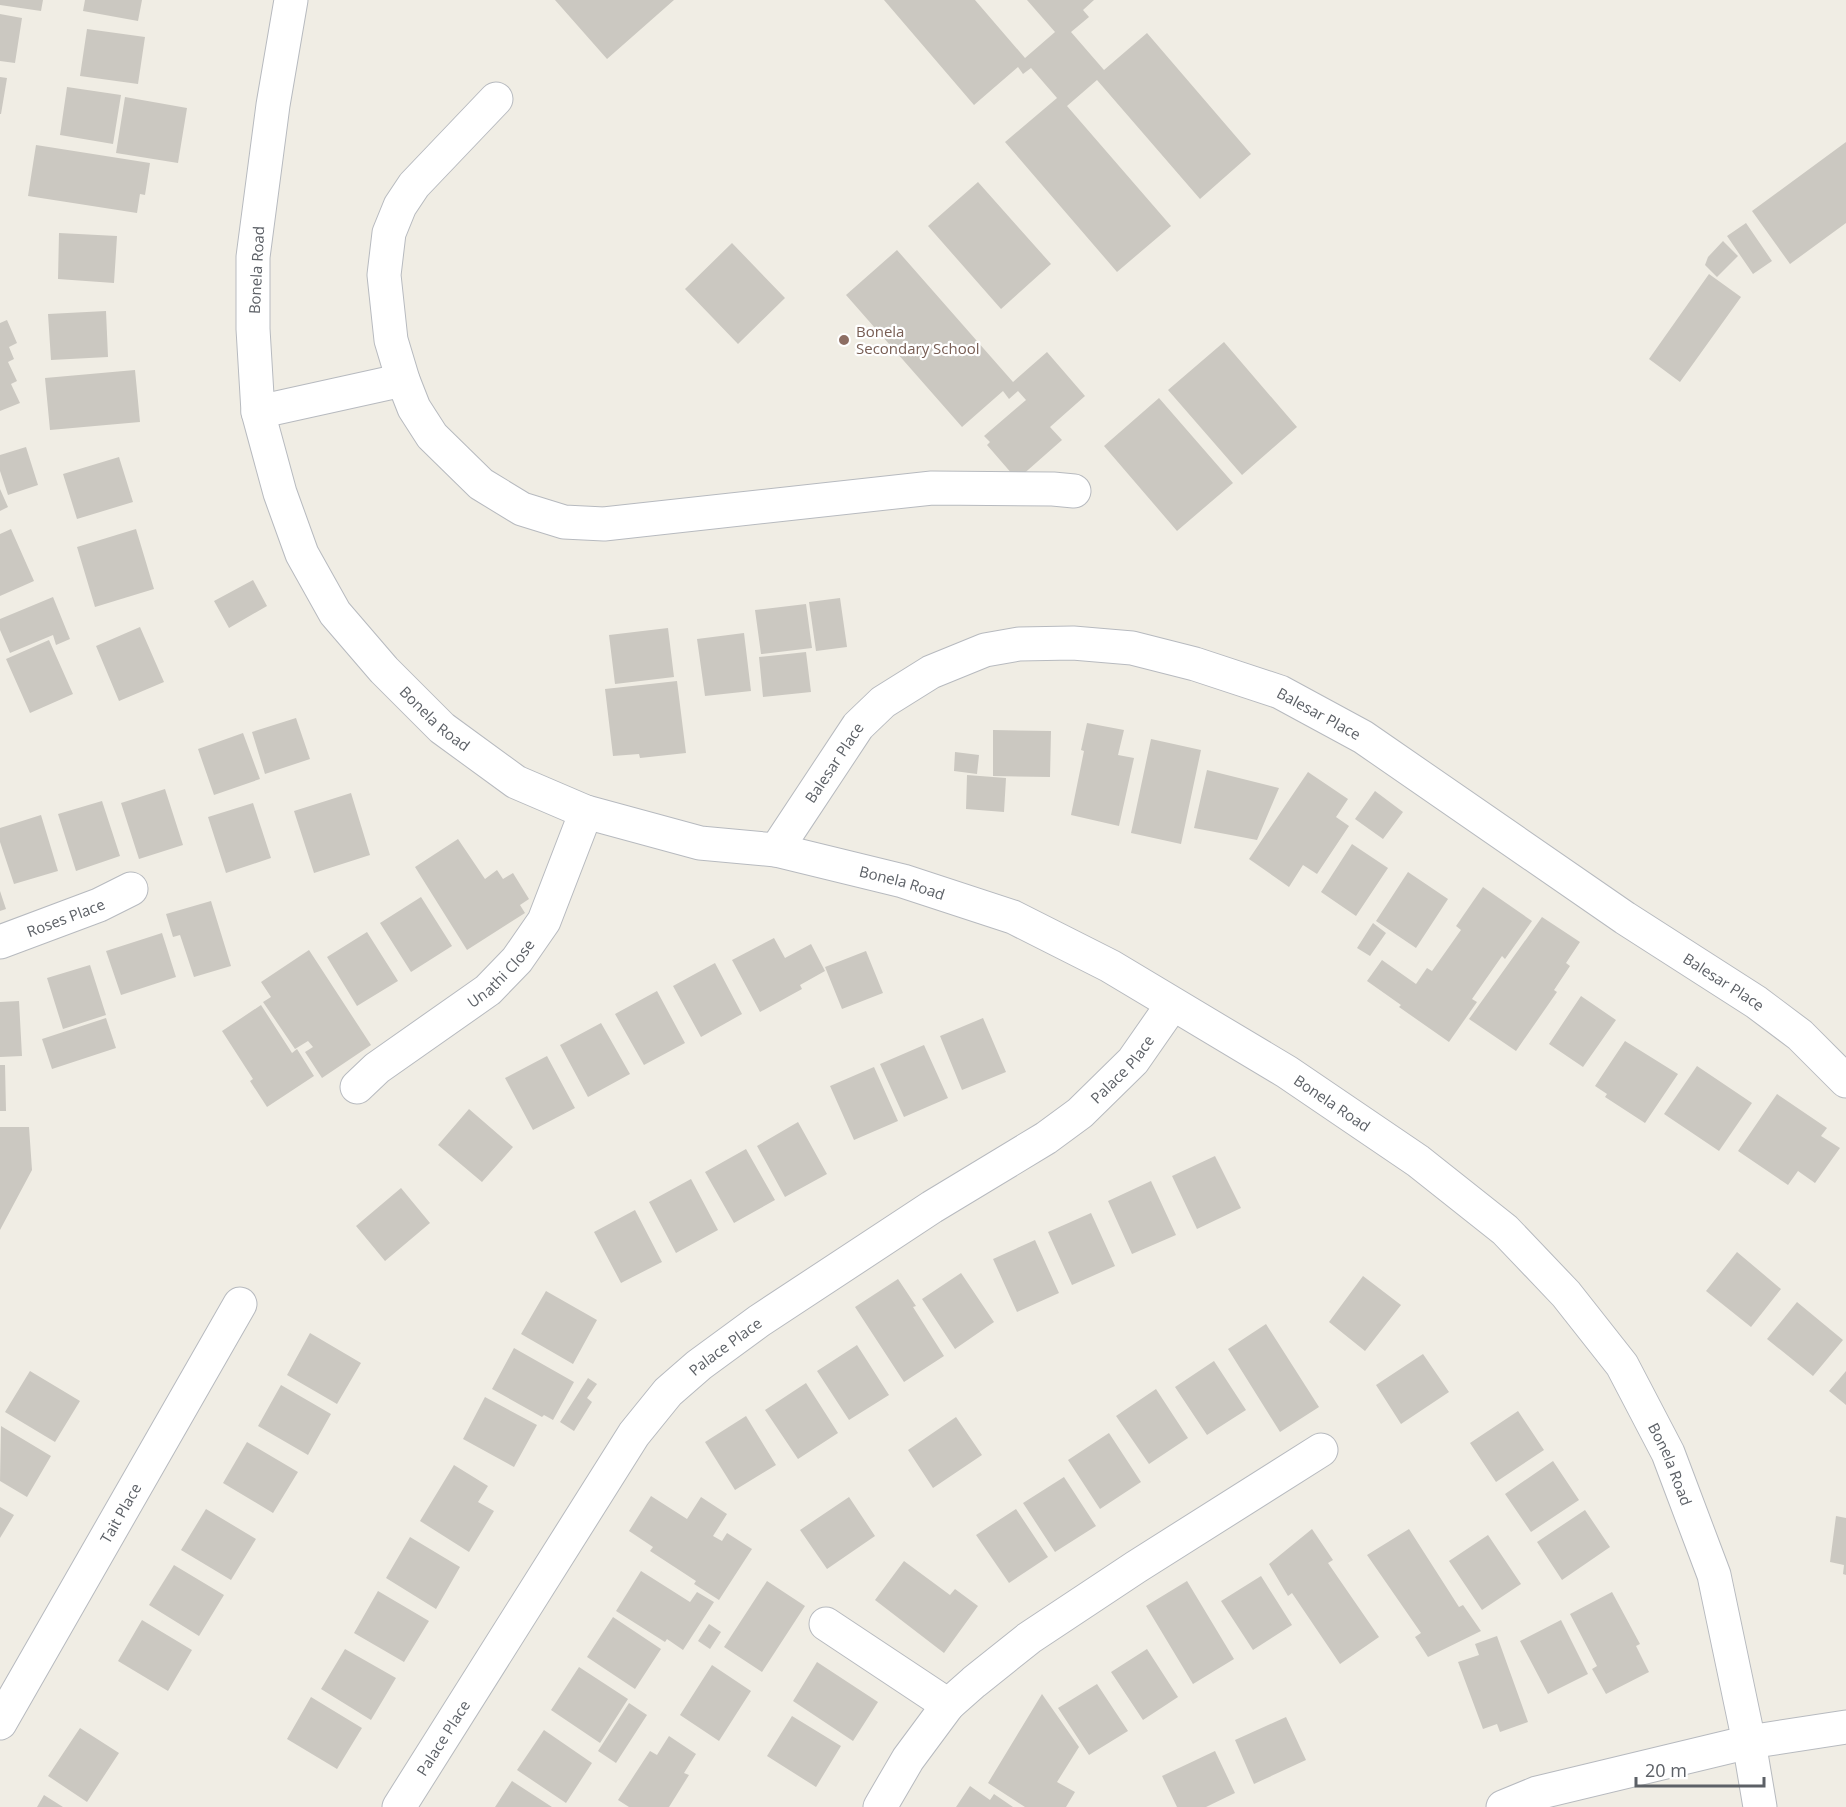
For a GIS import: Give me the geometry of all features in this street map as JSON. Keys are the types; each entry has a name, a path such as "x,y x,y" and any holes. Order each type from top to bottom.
{"street":[{"name":"Bonela Road","path":"291,0 273,105 253,257 253,329 258,412 280,493 302,554 335,613 384,670 442,728 516,782 586,812 700,843 776,850 903,881 1013,917 1110,966 1287,1072 1418,1161 1505,1230 1566,1294 1622,1365 1668,1453 1714,1575 1749,1742 1760,1807"},
{"path":"496,99 414,185 399,206 388,233 384,275 391,340 414,408 432,436 482,484 522,509 564,522 604,524 932,488 1074,491"},
{"path":"258,412 403,380"},
{"name":"Balesar Place","path":"776,850 858,726 883,702 931,672 985,650 1019,644 1073,643 1132,648 1195,664 1280,692 1363,738 1625,918 1756,1002 1800,1035 1846,1081"},
{"name":"Unathi Close","path":"357,1087 377,1068 488,990 517,960 543,921 586,812"},
{"name":"Roses Place","path":"0,942 99,905 131,889"},
{"name":"Palace Place","path":"399,1807 634,1434 668,1392 699,1365 759,1321 932,1207 1046,1138 1080,1113 1133,1061 1172,1005"},
{"name":"Tait Place","path":"0,1723 240,1304"},
{"path":"880,1807 908,1760 948,1705 1029,1638 1321,1450"},
{"path":"826,1624 948,1705"},
{"path":"1503,1807 1537,1793 1749,1742 1846,1727"}],"building":[{"path":"0,0 43,0 41,11 0,5"},
{"path":"85,0 142,0 138,21 83,11"},
{"path":"555,0 674,0 607,59"},
{"path":"884,0 975,0 1025,58 1055,32 1027,0 1094,0 1083,10 1089,17 1071,32 1104,70 1147,33 1251,154 1200,199 1097,80 1067,106 1171,226 1117,272 1005,142 1057,98 1031,68 1023,74 1018,67 974,105"},
{"path":"0,14 22,18 15,63 0,61"},
{"path":"87,29 145,37 138,84 80,76"},
{"path":"0,77 7,78 1,114 0,114"},
{"path":"67,87 121,95 113,144 60,135"},
{"path":"125,97 187,108 178,163 116,153"},
{"path":"1846,142 1846,223 1790,264 1752,211"},
{"path":"36,145 150,163 145,195 140,194 137,213 28,196"},
{"path":"978,182 1051,264 1001,309 928,226"},
{"path":"1746,223 1772,261 1753,274 1727,236"},
{"path":"59,233 117,236 114,283 58,279"},
{"path":"1723,241 1738,256 1717,277 1705,265 1708,257"},
{"path":"732,243 785,298 738,344 685,289"},
{"path":"897,250 1013,382 1047,352 1085,396 1050,427 1062,440 1020,477 1013,475 987,445 990,442 984,436 1026,400 1018,391 1009,399 1003,391 962,427 846,295"},
{"path":"1709,274 1741,297 1680,382 1649,359"},
{"path":"106,311 108,357 51,360 48,314"},
{"path":"7,320 17,343 9,347 14,359 8,362 17,381 11,384 20,403 0,411 0,323"},
{"path":"1224,342 1297,427 1242,475 1168,390"},
{"path":"135,370 140,422 50,430 45,378"},
{"path":"1159,398 1233,483 1177,531 1104,446"},
{"path":"26,447 38,485 8,495 0,471 0,455"},
{"path":"119,457 133,502 77,519 63,474"},
{"path":"0,489 8,507 0,511"},
{"path":"11,529 34,581 0,596 0,534"},
{"path":"136,529 154,589 95,607 77,547"},
{"path":"253,580 267,606 229,628 214,601"},
{"path":"53,597 70,639 56,645 53,635 10,653 0,630 0,619"},
{"path":"840,598 847,647 816,651 809,602"},
{"path":"806,604 812,648 761,654 755,610"},
{"path":"140,627 164,682 119,701 96,646"},
{"path":"668,628 674,677 615,684 609,635"},
{"path":"744,633 751,691 705,696 697,639"},
{"path":"49,640 73,694 30,713 6,659"},
{"path":"806,652 811,692 763,697 759,657"},
{"path":"677,681 686,753 640,758 639,754 613,756 605,689"},
{"path":"296,718 310,759 265,774 252,732"},
{"path":"1087,723 1124,730 1118,755 1134,758 1119,826 1071,815 1084,751 1081,750"},
{"path":"993,730 1051,731 1050,777 993,776"},
{"path":"243,733 260,779 214,795 198,749"},
{"path":"1151,739 1201,750 1181,844 1131,833"},
{"path":"955,752 979,755 977,774 954,771"},
{"path":"1207,770 1279,788 1257,840 1194,828"},
{"path":"1308,772 1348,799 1336,817 1349,826 1317,874 1303,865 1289,887 1249,859"},
{"path":"967,775 1006,778 1004,812 966,809"},
{"path":"165,789 183,845 139,859 121,803"},
{"path":"1375,791 1403,812 1383,839 1355,819"},
{"path":"351,793 370,855 314,873 294,811"},
{"path":"102,801 120,856 76,871 58,814"},
{"path":"253,803 271,858 226,873 208,817"},
{"path":"41,815 58,871 14,884 0,842 0,828"},
{"path":"458,839 485,879 497,870 503,879 513,873 529,899 520,905 525,913 467,950 415,867"},
{"path":"1352,844 1388,868 1356,916 1321,892"},
{"path":"1408,872 1448,899 1416,948 1376,921"},
{"path":"1483,887 1532,921 1505,959 1502,956 1472,999 1477,1002 1449,1042 1367,981 1382,960 1416,984 1427,968 1432,971 1461,930 1456,926"},
{"path":"0,891 6,909 0,911"},
{"path":"421,897 452,946 411,972 380,923"},
{"path":"211,901 231,966 194,977 180,935 173,937 166,914"},
{"path":"1542,917 1580,942 1566,963 1570,966 1554,990 1557,992 1516,1051 1469,1019"},
{"path":"1373,923 1386,933 1370,956 1357,948"},
{"path":"367,932 398,981 357,1006 327,957"},
{"path":"162,933 176,977 121,995 106,951"},
{"path":"774,938 785,958 811,944 825,971 800,985 802,989 760,1012 732,960"},
{"path":"309,950 371,1045 322,1078 305,1052 313,1047 308,1041 295,1049 263,1002 271,997 261,982"},
{"path":"866,951 883,993 842,1009 825,967"},
{"path":"715,963 742,1014 701,1037 673,986"},
{"path":"90,965 106,1015 63,1029 47,978"},
{"path":"657,991 685,1043 644,1065 615,1014"},
{"path":"1581,996 1616,1020 1583,1067 1549,1044"},
{"path":"19,1001 22,1056 0,1057 0,1002"},
{"path":"261,1005 292,1053 297,1049 314,1076 267,1107 250,1081 253,1079 222,1031"},
{"path":"106,1018 116,1048 52,1069 42,1039"},
{"path":"983,1018 1006,1072 962,1090 940,1036"},
{"path":"601,1023 630,1074 588,1097 560,1045"},
{"path":"1625,1041 1678,1074 1645,1123 1605,1097 1607,1094 1595,1086"},
{"path":"924,1045 948,1098 904,1117 880,1064"},
{"path":"547,1056 575,1108 533,1130 505,1078"},
{"path":"0,1065 5,1065 6,1111 0,1111"},
{"path":"1697,1066 1752,1103 1719,1151 1664,1114"},
{"path":"874,1067 898,1121 854,1140 830,1086"},
{"path":"1777,1094 1827,1128 1821,1136 1840,1148 1815,1183 1798,1171 1788,1185 1738,1151"},
{"path":"469,1109 513,1147 482,1182 438,1145"},
{"path":"798,1122 827,1174 785,1197 757,1146"},
{"path":"0,1127 29,1127 32,1170 0,1230"},
{"path":"746,1149 775,1200 734,1223 705,1172"},
{"path":"1215,1156 1241,1208 1197,1229 1172,1176"},
{"path":"691,1179 718,1230 676,1253 649,1202"},
{"path":"1151,1181 1176,1235 1132,1254 1108,1201"},
{"path":"401,1188 430,1223 385,1261 356,1226"},
{"path":"635,1210 662,1262 621,1283 594,1232"},
{"path":"1091,1213 1115,1266 1072,1285 1048,1232"},
{"path":"1035,1240 1059,1293 1017,1312 993,1259"},
{"path":"1737,1252 1781,1289 1751,1327 1706,1291"},
{"path":"961,1273 994,1322 955,1349 922,1299"},
{"path":"1363,1276 1401,1305 1365,1351 1329,1322"},
{"path":"898,1279 944,1356 904,1382 855,1307"},
{"path":"546,1291 597,1320 573,1364 521,1334"},
{"path":"1797,1302 1843,1340 1813,1376 1767,1339"},
{"path":"1266,1324 1319,1407 1280,1432 1228,1349"},
{"path":"310,1333 361,1363 337,1404 287,1375"},
{"path":"857,1345 889,1395 849,1420 817,1371"},
{"path":"514,1348 574,1382 553,1420 544,1415 542,1417 492,1389"},
{"path":"1423,1354 1449,1392 1401,1424 1376,1385"},
{"path":"1214,1361 1246,1410 1207,1435 1175,1387"},
{"path":"30,1371 80,1401 55,1442 5,1412"},
{"path":"1846,1371 1846,1405 1829,1391"},
{"path":"588,1378 597,1384 587,1398 592,1402 574,1431 560,1422"},
{"path":"806,1383 838,1433 798,1459 765,1410"},
{"path":"281,1385 331,1414 308,1455 258,1426"},
{"path":"1156,1389 1188,1438 1149,1464 1116,1416"},
{"path":"485,1397 537,1425 514,1467 463,1439"},
{"path":"1518,1411 1544,1450 1496,1482 1470,1443"},
{"path":"746,1416 776,1465 735,1490 705,1442"},
{"path":"956,1417 982,1455 933,1488 908,1450"},
{"path":"1,1426 51,1456 27,1497 0,1481"},
{"path":"1109,1433 1141,1482 1100,1509 1068,1460"},
{"path":"247,1442 298,1472 273,1513 223,1483"},
{"path":"1553,1461 1579,1500 1531,1532 1505,1494"},
{"path":"454,1465 488,1486 478,1502 494,1511 469,1552 420,1521"},
{"path":"1064,1477 1096,1526 1055,1552 1023,1503"},
{"path":"651,1496 687,1519 701,1497 727,1514 713,1536 722,1541 727,1533 752,1549 719,1600 694,1584 696,1581 650,1551 653,1547 629,1531"},
{"path":"849,1497 875,1536 827,1569 800,1530"},
{"path":"0,1507 14,1515 0,1538"},
{"path":"206,1509 256,1539 231,1580 181,1550"},
{"path":"1016,1509 1048,1557 1009,1583 976,1535"},
{"path":"1585,1510 1610,1547 1562,1580 1537,1542"},
{"path":"1836,1516 1846,1518 1846,1575 1843,1574 1844,1565 1830,1562"},
{"path":"1312,1529 1333,1560 1328,1563 1379,1637 1340,1664 1292,1593 1288,1596 1269,1564"},
{"path":"1409,1529 1459,1607 1463,1605 1481,1631 1428,1657 1415,1637 1421,1633 1367,1555"},
{"path":"1488,1535 1521,1584 1482,1610 1449,1561"},
{"path":"410,1537 460,1567 436,1609 386,1578"},
{"path":"904,1561 950,1595 955,1589 978,1606 944,1653 875,1600"},
{"path":"174,1565 224,1595 199,1636 149,1605"},
{"path":"641,1571 690,1602 697,1592 714,1602 683,1650 667,1639 665,1642 616,1611"},
{"path":"1261,1576 1292,1625 1253,1650 1221,1601"},
{"path":"767,1581 805,1606 762,1672 724,1647"},
{"path":"1187,1581 1234,1659 1193,1684 1146,1606"},
{"path":"378,1591 429,1621 404,1662 354,1633"},
{"path":"1612,1592 1640,1644 1636,1646 1649,1672 1606,1694 1592,1669 1597,1666 1570,1614"},
{"path":"613,1617 661,1649 635,1689 587,1657"},
{"path":"142,1620 192,1650 168,1691 118,1661"},
{"path":"1561,1620 1588,1674 1548,1694 1520,1641"},
{"path":"709,1624 721,1632 710,1649 698,1641"},
{"path":"1497,1636 1528,1722 1500,1732 1497,1724 1483,1729 1458,1662 1479,1655 1475,1644"},
{"path":"345,1649 396,1678 371,1720 321,1689"},
{"path":"1147,1649 1178,1697 1143,1720 1111,1672"},
{"path":"817,1662 878,1702 853,1741 793,1701"},
{"path":"712,1665 751,1691 719,1741 680,1715"},
{"path":"579,1667 628,1699 600,1743 551,1710"},
{"path":"1097,1684 1128,1731 1089,1755 1058,1708"},
{"path":"1042,1694 1079,1747 1057,1782 1075,1792 1066,1807 1025,1807 988,1783"},
{"path":"311,1697 362,1728 337,1769 287,1739"},
{"path":"629,1703 647,1715 616,1763 598,1751"},
{"path":"792,1716 841,1746 816,1787 767,1756"},
{"path":"1286,1717 1306,1760 1254,1784 1235,1740"},
{"path":"80,1728 119,1753 87,1802 48,1776"},
{"path":"544,1730 592,1763 566,1803 517,1770"},
{"path":"669,1736 696,1754 684,1773 689,1775 669,1807 629,1807 618,1800 650,1751 657,1755"},
{"path":"1215,1751 1235,1793 1206,1807 1177,1807 1162,1776"},
{"path":"512,1781 552,1807 495,1807"},
{"path":"970,1786 990,1800 994,1794 1013,1807 956,1807"},
{"path":"44,1795 63,1807 37,1807"}],"place":[{"name":"Bonela Secondary School","path":"844,340"}]}
